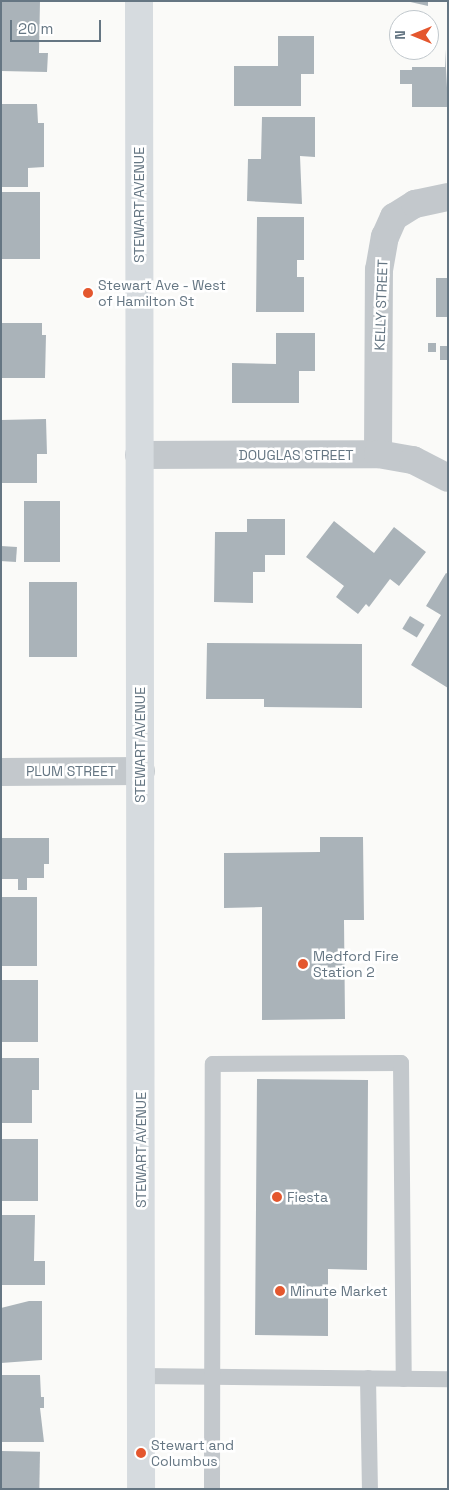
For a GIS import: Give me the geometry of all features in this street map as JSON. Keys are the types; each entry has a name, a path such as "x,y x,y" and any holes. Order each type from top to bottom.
{"main road":[{"name":"STEWART AVENUE","path":"140,1 141,1489"}],"street":[{"name":"KELLY STREET","path":"378,454 379,270 385,237 394,217 415,204 448,197"},
{"name":"DOUGLAS STREET","path":"139,455 378,454 413,460 448,478"},
{"name":"PLUM STREET","path":"1,772 141,771"}],"lane":[{"path":"212,1489 213,1064 402,1064 404,1378"},
{"path":"141,1376 448,1379"},
{"path":"368,1378 370,1489"}],"building":[{"path":"1,1 40,1 39,53 48,53 47,72 1,71"},
{"path":"406,1 428,1 428,6"},
{"path":"278,36 314,36 314,74 301,74 301,106 234,106 234,66 278,66"},
{"path":"445,49 448,107 412,107 412,84 400,84 400,70 412,70 412,67 445,67"},
{"path":"1,104 37,104 38,123 44,123 44,167 28,168 28,187 1,187"},
{"path":"262,117 315,117 315,157 300,156 302,204 247,201 248,159 261,159"},
{"path":"1,192 40,192 40,259 1,259"},
{"path":"257,217 304,217 304,260 297,260 297,277 304,277 304,312 256,312"},
{"path":"436,278 448,278 448,317 436,317"},
{"path":"1,323 42,323 42,335 46,335 45,378 1,378"},
{"path":"276,333 315,333 315,371 299,371 299,403 232,403 232,363 276,364"},
{"path":"428,343 436,343 436,352 428,352"},
{"path":"440,346 448,346 448,360 440,360"},
{"path":"46,419 47,454 37,454 37,483 1,483 1,420"},
{"path":"24,501 60,501 60,562 24,562"},
{"path":"247,519 285,519 285,555 265,555 265,572 253,572 253,603 214,602 215,532 247,532"},
{"path":"334,521 374,553 394,527 426,552 399,586 390,579 369,607 366,604 358,614 336,597 344,586 306,557"},
{"path":"1,546 17,547 16,562 1,561"},
{"path":"446,573 448,574 448,688 411,665 441,615 426,606"},
{"path":"29,582 77,582 77,657 29,657"},
{"path":"410,616 425,625 417,638 402,629"},
{"path":"207,643 362,644 362,708 264,707 264,699 206,699"},
{"name":"Medford Fire Station 2","path":"320,837 363,837 364,920 344,920 345,1019 262,1020 262,907 224,908 224,853 320,852"},
{"path":"1,838 49,838 49,864 44,864 44,878 27,878 27,890 18,890 18,879 1,879"},
{"path":"1,897 37,897 37,966 1,966"},
{"path":"1,980 38,980 38,1042 1,1042"},
{"path":"1,1058 39,1058 39,1090 32,1090 32,1123 1,1123"},
{"path":"257,1079 368,1080 367,1270 328,1269 328,1336 255,1335"},
{"path":"1,1139 38,1139 38,1201 1,1201"},
{"path":"1,1215 35,1215 34,1261 45,1261 45,1285 1,1285"},
{"path":"29,1301 42,1301 42,1360 1,1363 1,1308"},
{"path":"1,1375 40,1375 41,1397 44,1397 44,1408 40,1408 44,1442 1,1442"},
{"path":"1,1451 40,1452 39,1489 1,1489"}],"place":[{"name":"Stewart Ave - West of Hamilton St","path":"88,293"},
{"name":"Medford Fire Station 2","path":"303,964"},
{"name":"Fiesta","path":"277,1197"},
{"name":"Minute Market","path":"280,1291"},
{"name":"Stewart and Columbus","path":"141,1453"}]}
